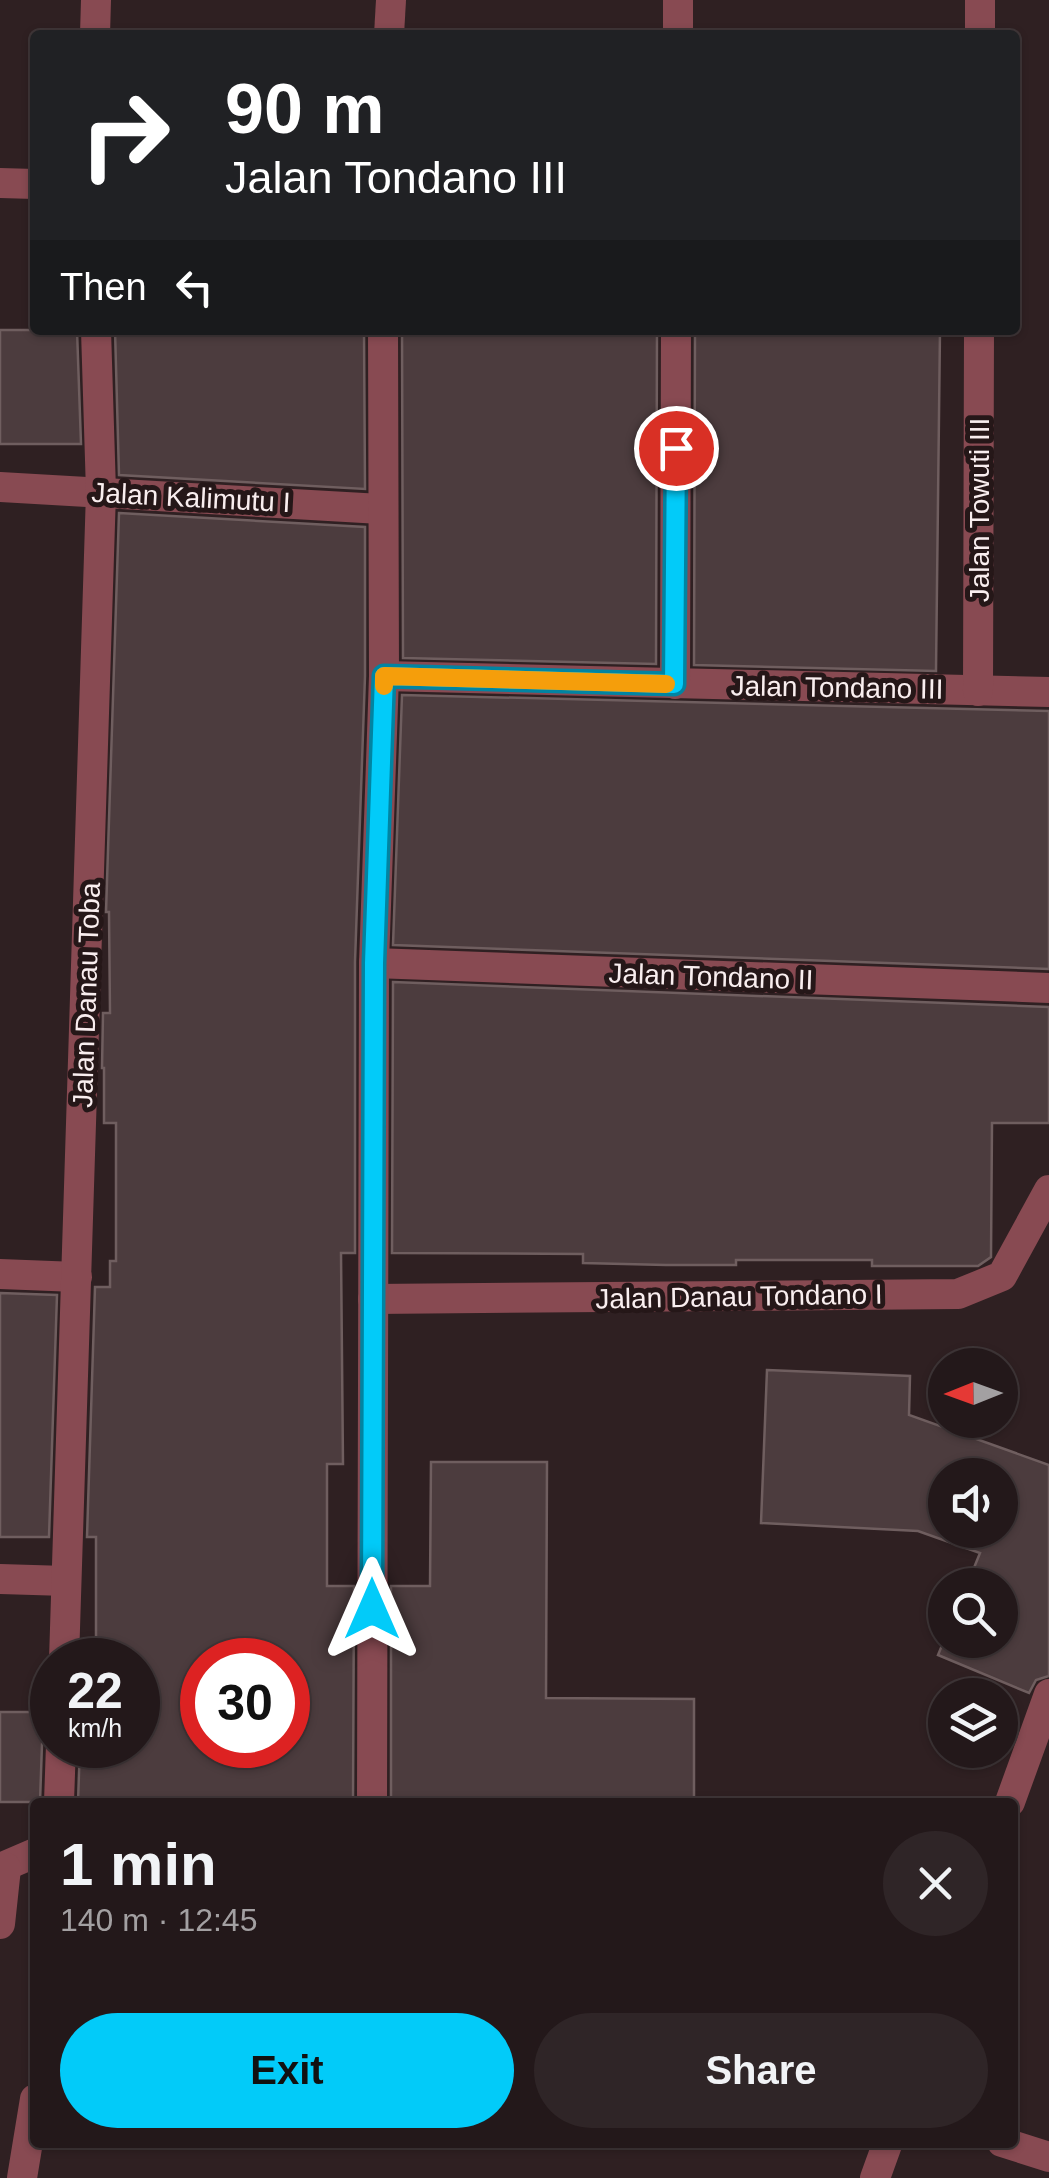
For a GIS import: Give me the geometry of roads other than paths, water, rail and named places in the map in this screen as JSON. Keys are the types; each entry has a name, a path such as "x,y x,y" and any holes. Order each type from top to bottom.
{"street":[{"path":"95,30 96,0"},
{"path":"389,30 390,0"},
{"path":"678,0 678,30"},
{"path":"980,0 980,30"},
{"path":"0,182 30,184"},
{"name":"Jalan Danau Toba","path":"65,1638 101,492 96,335"},
{"path":"372,1798 374,963 384,676 382,335"},
{"path":"674,684 676,335"},
{"name":"Jalan Towuti III","path":"978,690 979,335"},
{"name":"Jalan Kalimutu I","path":"0,486 381,509"},
{"name":"Jalan Tondano III","path":"384,676 1049,692"},
{"name":"Jalan Tondano II","path":"374,963 1049,988"},
{"name":"Jalan Danau Tondano I","path":"373,1299 958,1294 1002,1276 1049,1190"},
{"path":"0,1274 77,1277"},
{"path":"0,1579 66,1581"},
{"path":"1011,1798 1049,1694"},
{"path":"59,1798 60,1768"},
{"path":"0,1924 3,1868 30,1855"},
{"path":"22,2178 30,2130"},
{"path":"1018,2147 1049,2157"},
{"path":"875,2178 886,2148"}]}
